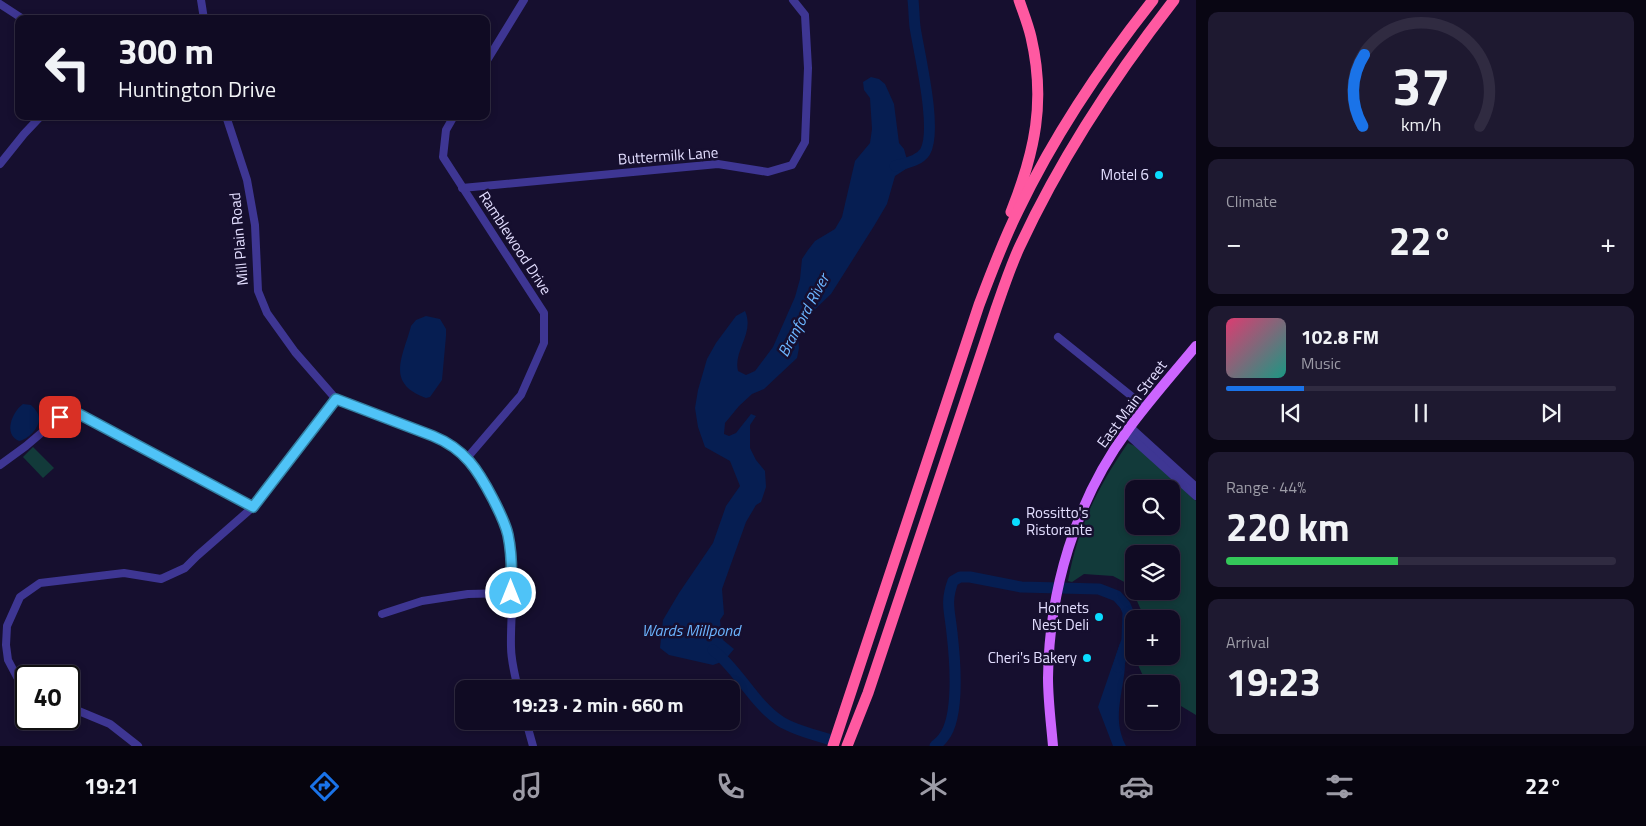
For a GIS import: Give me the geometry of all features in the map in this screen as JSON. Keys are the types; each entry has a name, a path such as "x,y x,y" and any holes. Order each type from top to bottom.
{"highway":[{"path":"833,746 997,246 1022,182 1034,143 1038,107 1037,71 1031,37 1020,0"},
{"path":"978,305 1018,210 1046,159 1107,62 1153,0"},
{"path":"847,746 868,693 996,309 1018,249 1100,100 1136,48 1174,0"}],"main road":[{"name":"East Main Street","path":"1053,746 1048,675 1051,631 1067,552 1084,509 1101,474 1128,430 1196,346"}],"street":[{"path":"201,0 203,15"},
{"path":"490,55 524,0"},
{"name":"Buttermilk Lane","path":"462,188 718,164 768,172 792,165 805,142 808,68 805,15 793,0"},
{"path":"0,4 17,15"},
{"path":"0,164 37,120"},
{"name":"Mill Plain Road","path":"227,120 247,180 255,225 258,291 267,312 295,352 336,399 447,442 467,458 482,480 507,528 511,551 511,649 516,680"},
{"name":"Ramblewood Drive","path":"452,120 446,130 443,157 544,313 544,342 521,395 467,458"},
{"path":"1058,337 1145,407"},
{"path":"15,673 8,660 3,625 20,597 40,583 124,574 161,579 185,568 196,556 253,507 336,399"},
{"path":"0,465 60,417 79,414 253,507"},
{"path":"1128,430 1196,488"},
{"path":"1128,430 1196,496"},
{"path":"382,614 422,601 468,594 511,593"},
{"path":"80,712 110,724 138,746"},
{"path":"528,730 532,746"}],"green space":[{"path":"1128,443 1137,447 1173,480 1125,480 1125,535 1180,535 1180,486 1196,501 1196,715 1180,705 1180,675 1143,675 1138,665 1180,665 1180,610 1141,610 1137,600 1180,600 1180,545 1125,545 1125,582 1113,576 1084,574 1072,582 1068,581 1083,525 1107,476"},
{"path":"33,447 54,468 43,478 23,457"}],"water":[{"name":"Wards Millpond","path":"871,77 879,79 885,84 894,104 899,143 904,149 909,167 895,176 887,204 874,226 831,294 810,314 798,337 799,348 797,358 764,389 752,394 725,423 724,434 729,436 736,433 751,414 756,416 750,425 750,448 756,460 765,471 766,487 761,502 756,505 746,522 722,589 724,614 720,620 723,640 734,649 724,661 713,665 669,655 660,648 663,620 713,543 726,506 740,486 730,461 705,447 698,427 695,408 707,359 736,316 745,311 747,327 738,356 738,371 746,375 755,371 773,347 795,297 800,279 802,259 815,241 835,229 842,217 855,161 870,143 872,129 870,98 864,90 863,82"},
{"path":"426,316 440,319 446,329 446,336 442,380 430,397 426,398 413,392 405,385 401,377 400,368 401,358 411,326 416,320"},
{"path":"23,404 31,405 34,408 38,414 39,422 32,433 19,441 14,438 10,428 15,412"},
{"path":"1120,643 1125,659 1125,670 1119,724 1126,746 1113,746 1098,707"}],"waterway":[{"name":"Branford River","path":"895,166 919,158 925,152 928,141 929,110 915,27 913,0"},
{"name":"Branford River","path":"935,746 948,729 952,717 955,688 949,601 953,581 960,577 970,577 1021,587 1099,589 1117,596 1128,612 1127,640 1118,667"},
{"name":"Branford River","path":"713,650 731,667 770,714 791,727 828,739"}],"place":[{"name":"Motel 6","path":"1159,175"},
{"name":"Rossitto's Ristorante","path":"1016,522"},
{"name":"Hornets Nest Deli","path":"1099,617"},
{"name":"Cheri's Bakery","path":"1087,658"}],"route":[{"path":"60,417 79,414 253,507 336,399 433,436 447,442 467,458 500,512 507,528 511,551 511,593"}]}
